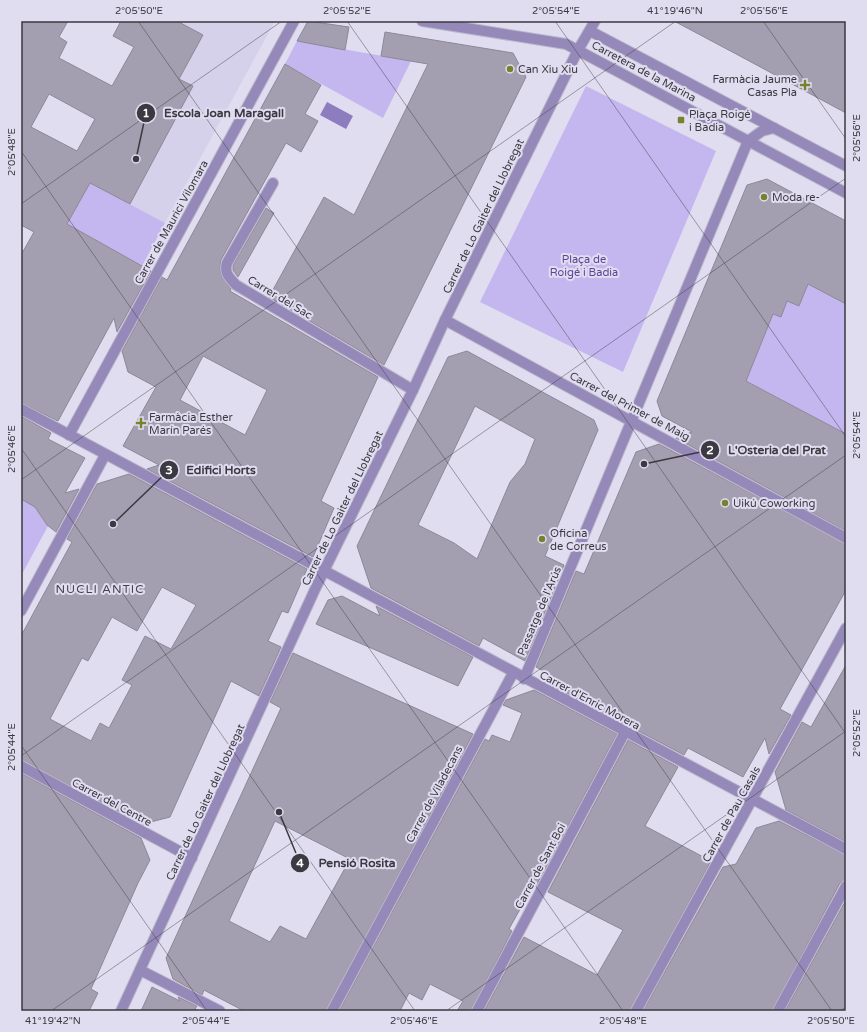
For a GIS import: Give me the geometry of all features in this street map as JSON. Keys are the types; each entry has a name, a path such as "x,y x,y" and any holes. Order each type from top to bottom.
{"street":[{"name":"Carrer de Maurici Vilomara","path":"69,436 294,21"},
{"name":"Carretera de la Marina","path":"422,21 559,42 578,50 846,193"},
{"name":"Carrer de Lo Gaiter del Llobregat","path":"121,1011 324,570 578,50 595,21"},
{"name":"Carretera de la Marina","path":"590,31 846,166"},
{"path":"631,420 748,141 762,131 774,128"},
{"name":"Carrer del Sac","path":"274,183 227,263 225,269 228,276 236,285 413,390"},
{"name":"Carrer del Primer de Maig","path":"445,320 846,538"},
{"name":"Carrer d'Enric Morera","path":"21,409 69,436 324,570 524,679 846,849"},
{"name":"Passatge de l'Arús","path":"524,679 631,420"},
{"path":"21,611 105,455"},
{"name":"Carrer de Pau Casals","path":"636,1011 846,628"},
{"name":"Carrer de Viladecans","path":"332,1011 513,673"},
{"name":"Carrer de Sant Boi","path":"478,1011 625,732"},
{"name":"Carrer del Centre","path":"21,766 192,858"},
{"path":"778,1011 846,886"},
{"path":"140,970 220,1011"}],"shaded area":[{"path":"147,21 275,21 123,300 25,248"},
{"path":"327,102 353,116 346,129 320,115"}],"green space":[{"path":"297,41 411,61 383,118 285,64"},
{"name":"Plaça de Roigé i Badia","path":"586,86 716,151 623,372 480,302"},
{"path":"90,183 165,223 142,266 67,224"},
{"path":"787,273 846,304 846,434 745,380 749,374 773,314 781,317"},
{"path":"21,461 45,512 42,518 48,526 21,576"}],"building":[{"path":"21,21 68,21 59,37 67,42 59,58 112,86 134,47 113,36 121,21 177,21 203,35 179,79 193,86 130,204 90,183 67,224 151,271 117,332 114,318 58,421 21,403 21,255 34,232 21,225","holes":["49,94 95,119 77,151 31,127"]},
{"path":"308,21 349,27 345,50 297,41"},
{"path":"674,21 846,21 846,113 738,55"},
{"path":"385,32 513,53 526,77 384,365 269,297 324,197 354,215 428,64 381,56"},
{"path":"285,64 321,85 305,114 318,121 301,152 286,143 221,260 220,270 222,277 231,289 230,291 378,377 321,501 334,508 313,557 147,469 159,465 123,446 156,387 128,372 122,351 162,277 167,280","holes":["203,356 267,390 245,435 180,400"]},
{"path":"767,179 846,221 846,304 808,284 799,306 787,301 781,317 773,314 746,381 846,434 846,531 676,438 692,432 662,416 657,401 747,185"},
{"path":"266,208 274,213 238,277 233,270 233,265"},
{"path":"467,351 594,420 598,430 545,556 564,565 525,661 483,638 479,646 371,588 357,546 448,357","holes":["475,406 535,439 525,464 510,482 477,559 454,543 418,525"]},
{"path":"21,416 51,433 48,439 85,458 65,493 79,489 56,532 47,525 35,507 21,499"},
{"path":"659,444 846,544 846,590 780,709 791,715 769,754 765,738 743,777 688,748 684,755 551,685 562,681 536,667 576,571 584,574 636,452"},
{"path":"129,474 307,569 288,613 282,611 268,641 281,647 259,696 231,681 170,817 143,824 21,760 21,636 72,542 67,539 97,484","holes":["162,587 196,605 171,649 145,636 122,680 132,685 109,728 100,723 91,741 50,719 82,658 88,661 112,617 137,631"]},
{"path":"342,596 380,616 376,606 473,657 458,686 316,624 328,600"},
{"path":"293,653 473,734 326,1011 244,1011 204,990 202,995 173,979 166,958 281,708 270,702","holes":["275,821 350,859 306,939 280,926 270,942 229,921"]},
{"path":"846,665 846,842 786,810 775,772 802,722 811,727"},
{"path":"534,690 617,734 536,886 534,884 509,929 512,931 471,1011 457,1011 463,1001 430,984 422,1000 409,993 400,1011 339,1011 485,739 489,741 492,735 510,742 522,713 503,705 506,700"},
{"path":"628,740 678,767 645,826 711,861 630,1011 484,1011 524,937 597,975 623,930 548,892"},
{"path":"21,773 141,838 150,860 138,883 91,989 98,993 89,1011 21,1011"},
{"path":"779,821 846,855 846,880 840,883 772,1011 643,1011 723,867 736,864 756,828"},
{"path":"846,900 846,1011 785,1011"},
{"path":"152,987 180,1001 178,997 197,1006 195,1009 199,1011 141,1011"}],"place":[{"name":"Can Xiu Xiu","path":"510,69"},
{"name":"Farmàcia Jaume Casas Pla","path":"805,85"},
{"name":"Plaça Roigé i Badia","path":"681,120"},
{"name":"Escola Joan Maragall","path":"136,159"},
{"name":"Moda re-","path":"764,197"},
{"name":"Farmàcia Esther Marín Parés","path":"141,423"},
{"name":"L'Osteria del Prat","path":"644,464"},
{"name":"Uikú Coworking","path":"725,503"},
{"name":"Edifici Horts","path":"113,524"},
{"name":"Oficina de Correus","path":"542,539"},
{"name":"Pensió Rosita","path":"279,812"}],"district":[{"name":"NUCLI ANTIC","path":"100,589"}]}
